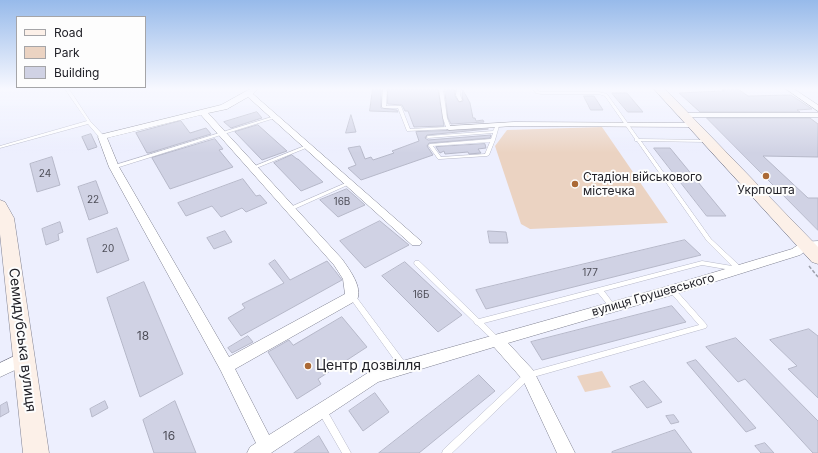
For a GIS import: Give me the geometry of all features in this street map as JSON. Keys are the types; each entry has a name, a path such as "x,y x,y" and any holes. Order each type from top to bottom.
{"main road":[{"path":"679,110 812,245 818,258"},
{"name":"Семидубська вулиця","path":"0,205 6,218 26,358 36,453"}],"street":[{"path":"210,110 102,137 114,167 226,366 261,450"},
{"path":"269,110 416,242"},
{"path":"202,112 338,262 348,278 352,296 226,366"},
{"path":"683,115 818,115"},
{"path":"449,128 496,129 514,124 693,125"},
{"name":"вулиця Грушевського","path":"261,450 374,376 672,290 796,252 812,245"},
{"path":"497,340 528,375 566,453"},
{"path":"0,370 26,358"}],"lane":[{"path":"81,110 102,137"},
{"path":"401,110 408,130 449,128 445,118 444,110"},
{"path":"615,110 709,240 739,269"},
{"path":"114,167 276,117"},
{"path":"0,147 89,122"},
{"path":"428,137 496,129 493,140 487,155 440,158 430,146 493,140"},
{"path":"636,140 708,141"},
{"path":"252,168 309,146"},
{"path":"290,209 350,183"},
{"path":"417,263 497,340"},
{"path":"477,322 702,263 739,269"},
{"path":"599,290 613,307"},
{"path":"446,453 528,375 704,326 672,290"},
{"path":"352,296 404,368"},
{"path":"322,409 347,453"}],"green space":[{"name":"Стадіон військового містечка","path":"602,127 668,223 530,229 521,224 495,146 507,130"},
{"path":"602,371 611,387 585,392 577,376"}],"building":[{"path":"397,110 398,112 370,111"},
{"path":"441,110 444,126 414,127 408,111 405,111"},
{"path":"447,110 471,110 473,118 475,118 476,121 483,120 484,122 451,124 448,118"},
{"path":"626,110 641,110 643,112 628,112"},
{"path":"698,110 797,110 800,112 700,112"},
{"path":"257,112 262,118 231,128 224,122"},
{"path":"351,115 356,132 346,133"},
{"path":"707,118 810,118 818,124 818,157 763,156 808,198 818,198 818,230"},
{"path":"181,121 190,133 206,128 211,134 147,153 136,133"},
{"path":"258,125 287,151 262,160 235,132"},
{"path":"488,129 427,135 425,138 428,140 491,135 490,138 429,143 427,146 433,155 361,180 348,168 356,165 348,148 360,146 365,159 371,157 373,160 394,153 392,151 419,141 416,132"},
{"path":"91,134 97,147 88,150 82,137"},
{"path":"215,139 223,149 219,150 233,167 170,189 152,158"},
{"path":"485,144 486,148 478,149 481,153 469,154 468,152 445,154 444,151 440,153 436,147"},
{"path":"654,148 670,148 726,216 707,216"},
{"path":"292,155 323,182 301,191 274,163"},
{"path":"52,157 60,185 37,192 30,164"},
{"path":"243,179 256,196 260,195 267,203 246,212 242,208 221,217 212,206 186,216 178,203"},
{"path":"96,181 108,213 89,220 78,187"},
{"path":"347,189 365,205 338,217 320,200"},
{"path":"380,221 409,245 365,268 340,241"},
{"path":"60,222 63,232 58,234 59,240 46,245 42,229"},
{"path":"117,228 129,260 97,273 87,239"},
{"path":"225,231 232,242 214,249 207,238"},
{"path":"488,231 506,232 508,243 490,243"},
{"path":"685,240 701,255 486,309 476,290"},
{"path":"275,260 290,280 327,261 342,280 241,336 228,318 245,308 242,304 284,283 269,264"},
{"path":"405,262 462,315 438,332 382,276"},
{"path":"144,282 183,374 140,397 107,298"},
{"path":"672,306 686,322 542,360 531,342"},
{"name":"Центр дозвілля","path":"342,317 367,347 318,379 321,384 297,399 268,352 289,340 293,345"},
{"path":"809,329 818,336 818,398 788,369 797,366 770,340"},
{"path":"248,336 253,342 232,353 228,348"},
{"path":"736,338 818,421 818,453 813,453 745,379 738,382 706,347"},
{"path":"696,360 756,428 746,432 687,363"},
{"path":"479,375 495,391 419,453 379,453"},
{"path":"644,381 662,402 647,408 630,387"},
{"path":"375,393 389,412 363,431 349,411"},
{"path":"105,401 108,408 92,417 90,409"},
{"path":"175,401 196,453 154,453 143,420"},
{"path":"7,402 9,412 0,417 0,406"},
{"path":"674,415 679,422 671,424 666,416"},
{"path":"675,430 692,453 612,453 612,452"},
{"path":"319,436 329,453 294,453"},
{"path":"765,443 774,453 761,453 755,446"}],"place":[{"name":"Укрпошта","path":"766,176"},
{"name":"Стадіон військового містечка","path":"575,184"},
{"name":"Центр дозвілля","path":"308,366"}]}
